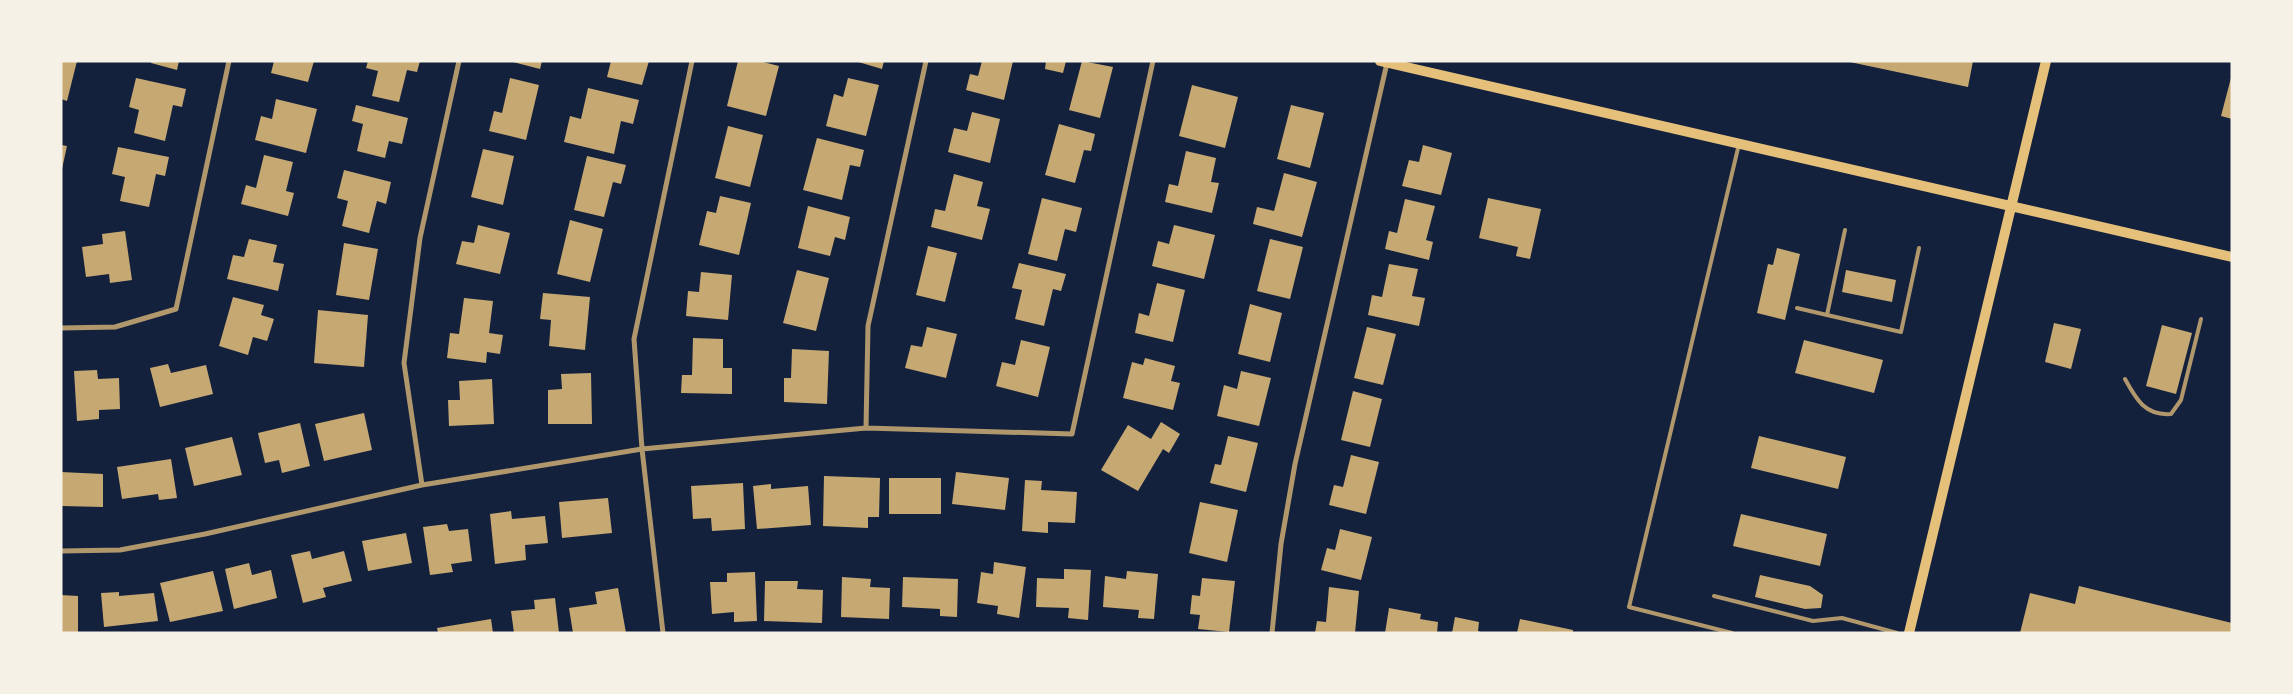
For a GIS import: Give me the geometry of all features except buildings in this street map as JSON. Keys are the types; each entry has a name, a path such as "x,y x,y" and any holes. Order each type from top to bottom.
{"main road":[{"path":"1909,633 2046,61"},
{"path":"1383,62 2232,257"}],"street":[{"path":"61,328 115,328 176,309 229,61"},
{"path":"422,485 404,363 420,238 460,61"},
{"path":"663,633 642,449 634,339 692,61"},
{"path":"866,428 868,326 926,61"},
{"path":"61,551 120,550 205,534 422,485 642,449 866,428 1072,434 1153,61"},
{"path":"1272,633 1281,544 1295,464 1383,62"}],"lane":[{"path":"1732,633 1629,607 1739,144"},
{"path":"1827,315 1845,230"},
{"path":"1797,308 1901,332 1919,248"},
{"path":"2125,379 2137,402 2145,408 2161,414 2171,414 2182,400 2201,319"},
{"path":"1714,596 1813,621 1842,618 1897,633"}]}
